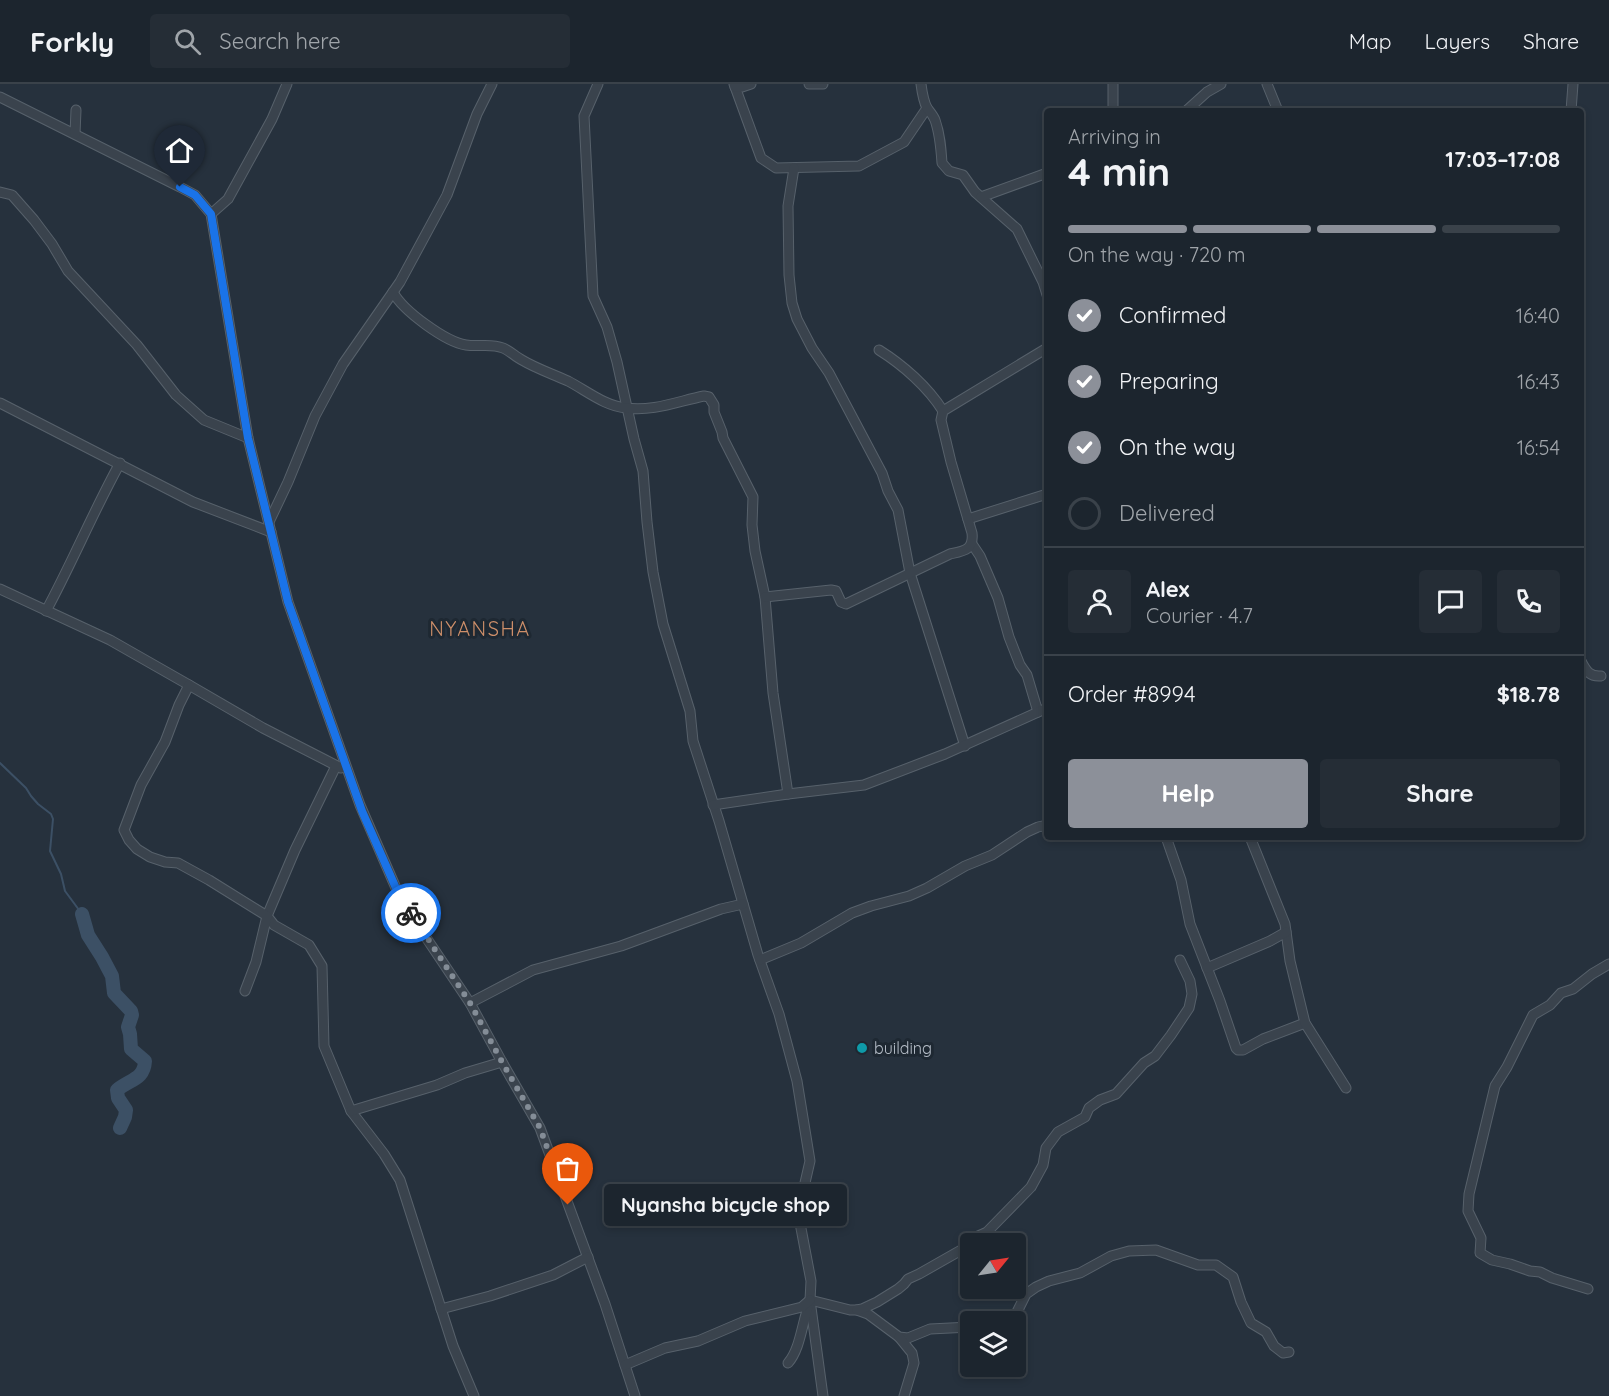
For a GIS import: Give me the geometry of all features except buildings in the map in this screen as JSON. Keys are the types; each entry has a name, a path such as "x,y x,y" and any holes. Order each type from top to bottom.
{"street":[{"path":"211,214 228,199 272,119 287,84"},
{"path":"269,522 315,416 337,374 407,271 447,195 477,114 492,84"},
{"path":"598,84 584,116 593,296 606,327 643,471 652,572 663,624 690,711 693,741 797,1081 810,1161 799,1209 811,1281 810,1300 823,1396"},
{"path":"734,85 742,87 751,84"},
{"path":"809,84 823,84"},
{"path":"921,84 922,95 927,108 934,116 938,129 942,164 950,171 963,174 975,192 1017,229 1044,285"},
{"path":"1113,84 1113,108"},
{"path":"1189,108 1221,84"},
{"path":"1267,84 1277,108"},
{"path":"1571,108 1573,84"},
{"path":"734,85 761,158 776,168 860,166 904,142 927,108"},
{"path":"0,97 195,195 211,214 248,438 288,602 348,772 362,811 399,895 470,1003 540,1128 588,1257 635,1396"},
{"path":"75,134 76,110"},
{"path":"794,168 788,206 789,275 792,303 797,319 812,348 829,373 882,473 898,510 910,573 964,746"},
{"path":"981,197 1044,174"},
{"path":"0,192 12,195 52,243 68,272 137,345 176,395 204,420 248,438"},
{"path":"393,292 401,304 424,324 453,340 464,345 491,345 503,348 521,360 605,402 627,409 653,407 704,396 712,400 723,438 753,497 752,525 755,551 765,597 773,693 788,794"},
{"path":"879,350 928,390 943,411"},
{"path":"713,805 864,784 964,746 1042,710 1027,675 1020,665 998,598 980,556 972,544 972,533 941,420 943,411 1044,350"},
{"path":"0,403 193,502 271,532"},
{"path":"46,611 120,463"},
{"path":"968,519 1044,495"},
{"path":"765,597 831,590 836,591 841,602 846,604 950,554 960,552 972,544"},
{"path":"0,589 110,640 263,728 348,772"},
{"path":"1584,667 1587,672 1602,676"},
{"path":"189,685 165,742 141,785 124,830 137,849 165,862 178,863 267,916 274,925 309,945 322,966 324,1046 351,1111 384,1154 406,1193 453,1346 474,1396"},
{"path":"245,991 256,962 267,916 295,850 336,766"},
{"path":"760,960 801,943 852,913 909,896 927,888 965,866 992,855 1027,832 1044,826"},
{"path":"1167,840 1181,880 1190,924 1236,1048 1243,1050 1263,1039 1305,1023"},
{"path":"1251,840 1285,924 1290,961 1305,1023 1346,1088"},
{"path":"470,1003 533,970 621,946 721,909 743,904"},
{"path":"1207,968 1286,932"},
{"path":"985,1233 1028,1191 1042,1166 1046,1148 1058,1132 1085,1117 1089,1108 1100,1100 1116,1094 1144,1064 1155,1056 1171,1035 1189,1008 1192,994 1190,981 1180,960"},
{"path":"1588,1289 1540,1272 1482,1256 1480,1253 1481,1238 1468,1211 1495,1086 1533,1015 1550,1005 1561,993 1573,989 1609,964"},
{"path":"351,1111 437,1085 465,1073 502,1062"},
{"path":"810,1300 850,1310 862,1310 904,1284 908,1279 960,1250"},
{"path":"1018,1311 1026,1294 1049,1281 1080,1273 1111,1256 1129,1251 1156,1250 1198,1265 1216,1265 1233,1277 1251,1323 1266,1332 1274,1346 1283,1353 1289,1352"},
{"path":"441,1309 553,1275 588,1257"},
{"path":"788,1363 796,1350 810,1300"},
{"path":"625,1365 665,1348 698,1341 745,1321 802,1307 810,1300"},
{"path":"857,1310 868,1314 899,1337 912,1353 914,1363 904,1396"},
{"path":"899,1337 908,1338 930,1329 960,1328"}],"waterway":[{"path":"0,763 26,788 38,804 51,814 53,819 50,851 61,874 65,891 82,914"},
{"path":"82,914 88,935 112,976 114,993 131,1011 128,1027 131,1049 145,1061 139,1076 117,1090 118,1098 126,1110 120,1128"}],"way so far":[{"path":"411,913 470,1003 540,1128 568,1205"}],"place":[{"name":"building","path":"862,1048"},
{"name":"Nyansha bicycle shop","path":"568,1205"}],"district":[{"name":"NYANSHA","path":"480,629"}],"route":[{"path":"180,187 195,195 211,214 248,438 288,602 362,811 399,895 411,913"}]}
